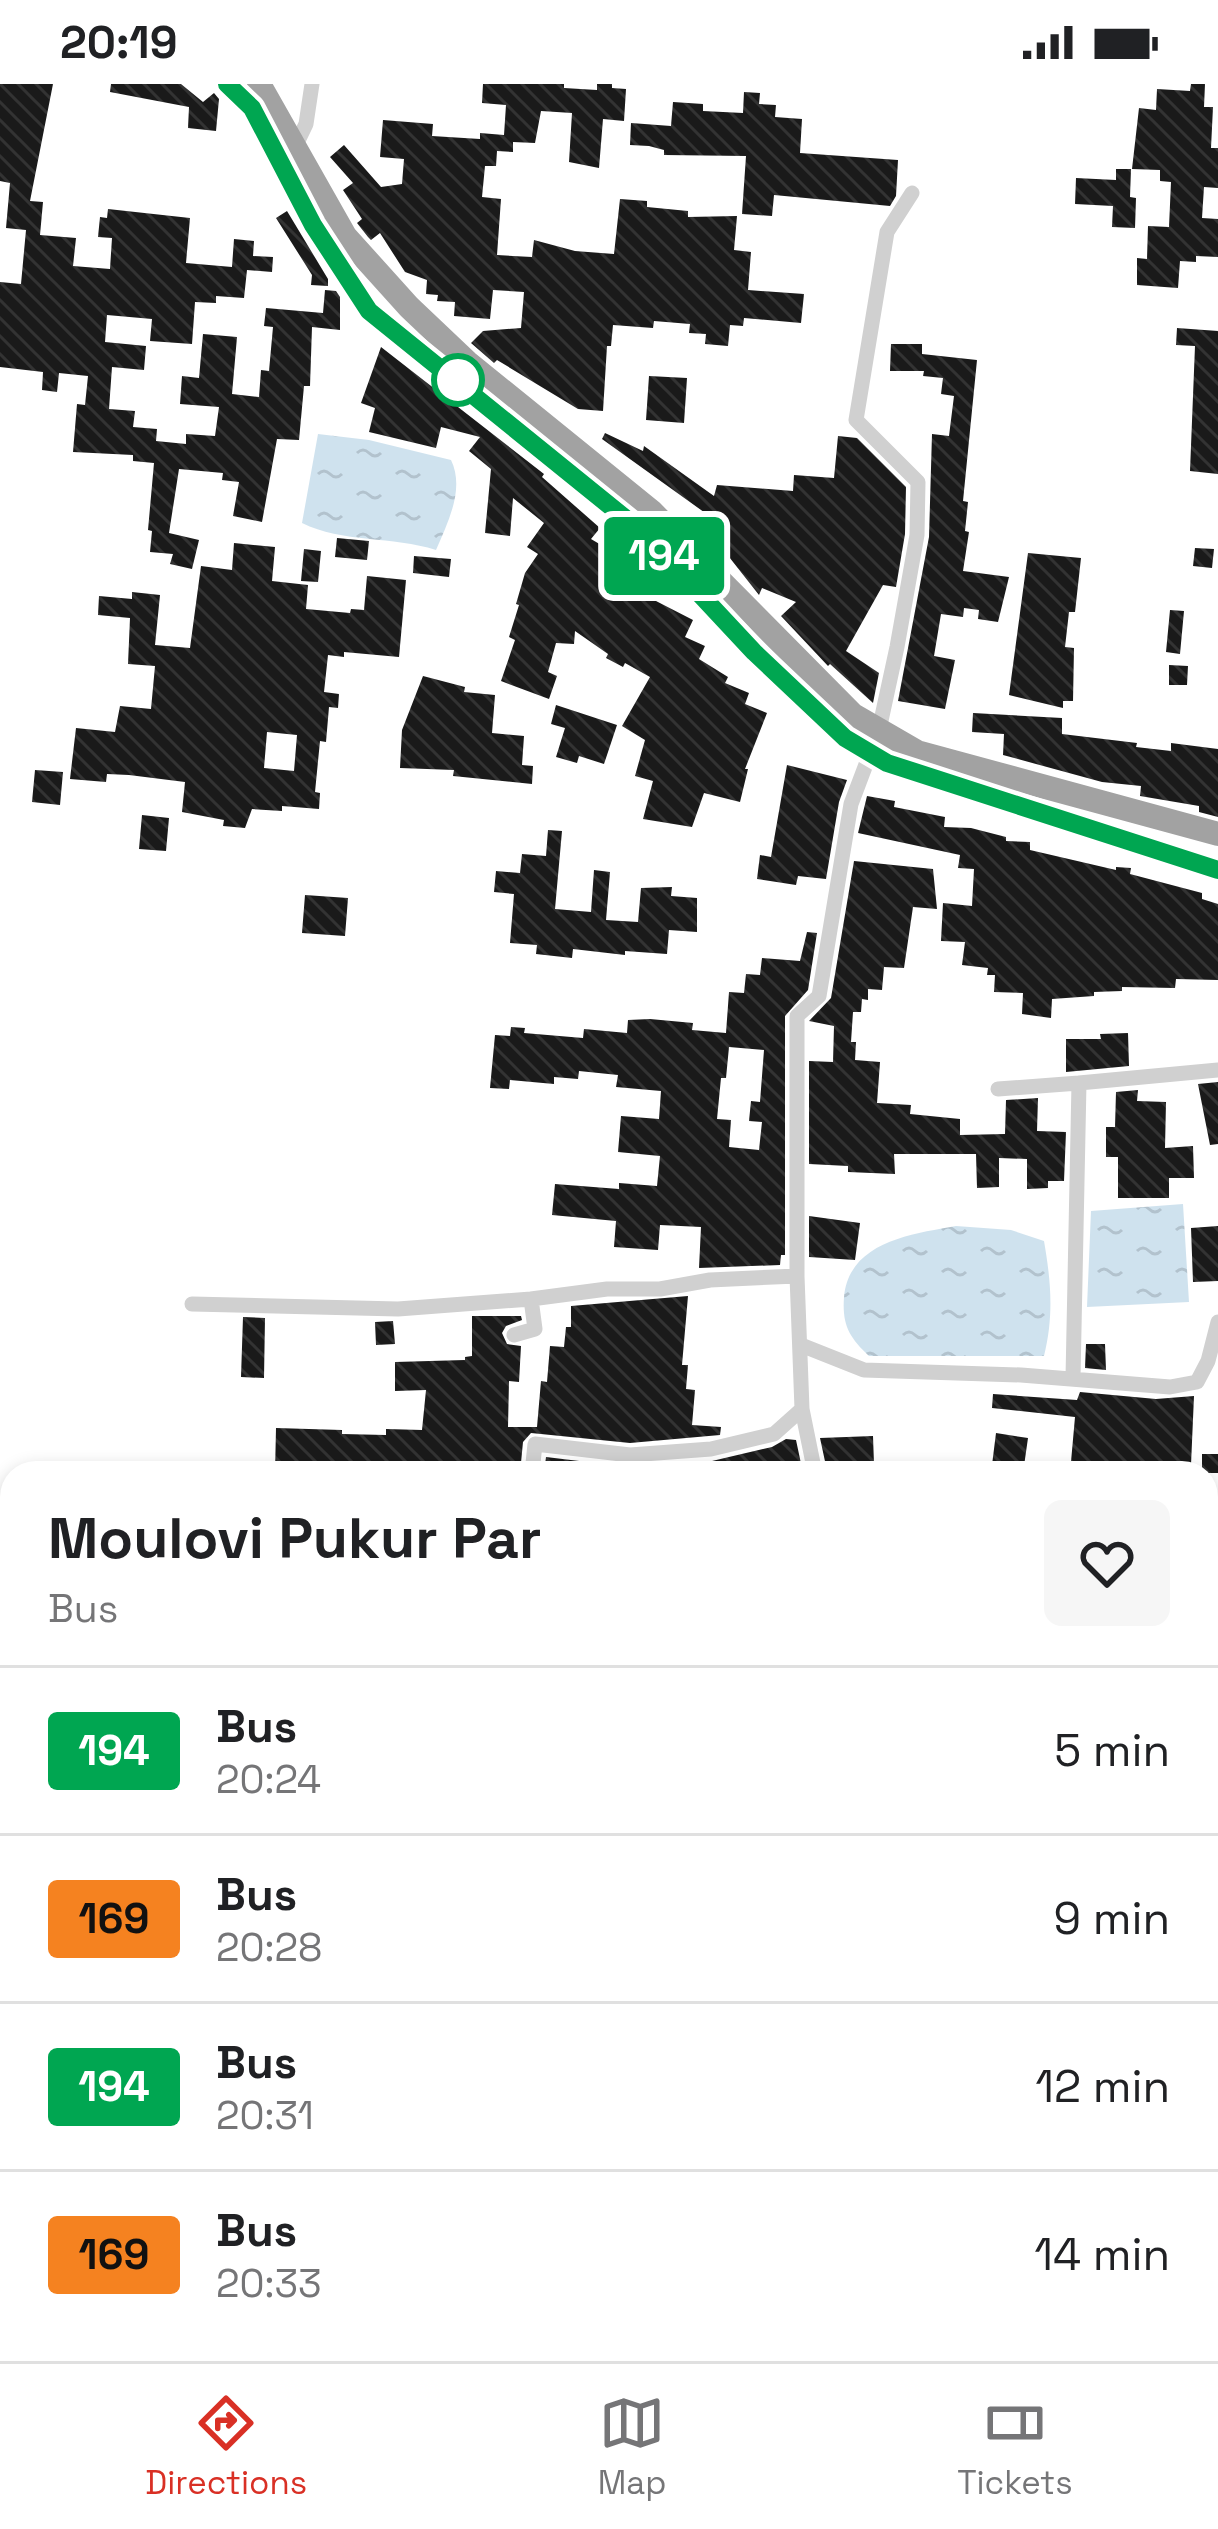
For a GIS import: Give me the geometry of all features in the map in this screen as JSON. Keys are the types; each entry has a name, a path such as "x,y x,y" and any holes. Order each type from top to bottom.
{"highway":[{"path":"227,84 252,108 313,225 369,311 641,531 754,652 845,738 917,752 1218,834"},
{"path":"259,84 345,236 409,307 466,362 651,511 842,705 887,763 1218,870"}],"street":[{"path":"295,147 306,124 312,84"},
{"path":"812,1461 802,1409 797,1276 797,1016 819,996 850,804 874,741 897,647 920,502 918,482 856,420 887,232 912,193"},
{"path":"998,1089 1218,1070"},
{"path":"1073,1378 1079,1083"},
{"path":"192,1304 398,1309 797,1276"},
{"path":"514,1334 535,1329 531,1299"},
{"path":"801,1345 864,1370 1073,1378 1170,1388 1197,1382 1218,1322"},
{"path":"533,1461 535,1444 630,1455 711,1449 774,1434 802,1409"}],"water":[{"path":"318,434 369,440 451,460 456,494 436,550 334,534 302,523"},
{"path":"1183,1204 1189,1302 1087,1307 1091,1211"},
{"path":"956,1226 1011,1230 1044,1241 1050,1298 1044,1356 869,1356 852,1336 844,1315 844,1297 857,1264 870,1252 902,1237"}],"building":[{"path":"0,84 53,84 30,201 43,202 40,235 76,238 73,266 110,269 112,238 98,237 100,217 107,218 108,209 190,218 186,263 232,267 234,239 254,241 253,256 273,257 272,272 247,270 244,298 216,296 216,303 195,302 192,344 150,341 152,319 107,315 105,342 146,346 144,370 112,367 109,409 135,411 133,427 157,429 156,441 186,444 186,434 215,436 219,407 180,404 182,376 199,378 203,334 237,337 232,394 259,397 261,370 269,371 273,327 264,326 266,308 323,313 325,290 336,291 340,297 340,330 312,327 310,386 304,386 299,440 277,439 262,522 233,516 239,482 222,480 223,473 179,469 169,533 199,540 192,569 170,564 173,554 150,552 154,463 133,461 133,455 73,452 77,404 85,405 88,376 59,373 57,392 42,390 43,372 0,367 0,282 21,284 26,230 6,228 10,183 0,181"},
{"path":"111,84 181,84 203,102 214,93 219,99 216,131 188,128 189,107 110,92"},
{"path":"483,84 564,84 564,88 597,90 597,84 612,84 612,88 626,89 624,121 603,119 599,168 569,162 572,113 541,111 535,143 513,142 513,152 497,151 496,166 485,166 482,197 501,199 497,255 532,257 534,240 575,251 614,254 620,199 688,211 688,217 737,216 734,250 751,252 748,290 804,294 801,323 744,318 743,326 730,325 728,346 705,344 706,334 689,333 690,324 613,325 603,411 578,409 497,360 494,363 471,343 483,331 521,328 524,292 493,290 490,319 454,316 455,302 437,301 438,295 426,294 427,280 405,272 380,233 371,240 357,223 362,219 343,190 353,183 330,157 344,145 381,187 402,184 404,159 380,157 383,120 433,124 432,136 480,139 480,133 504,135 506,105 482,103"},
{"path":"1191,84 1205,84 1204,107 1213,107 1211,148 1218,148 1218,188 1204,187 1202,218 1218,219 1218,257 1180,261 1178,288 1137,285 1137,258 1147,259 1148,226 1169,227 1171,182 1160,181 1160,170 1132,169 1139,108 1156,110 1157,89 1190,91"},
{"path":"744,92 760,93 759,104 776,105 775,117 802,119 800,153 898,160 896,196 890,206 774,195 772,216 742,214 746,156 664,155 664,150 630,145 631,123 671,126 673,102 703,104 703,111 743,113"},
{"path":"1116,169 1131,169 1135,228 1112,227 1113,206 1075,204 1076,178 1116,180"},
{"path":"287,211 328,286 311,285 312,275 276,218"},
{"path":"1177,328 1218,331 1218,474 1190,471 1195,346 1176,345"},
{"path":"891,344 922,344 922,354 977,360 963,501 968,502 965,531 969,532 963,571 1009,577 998,622 978,619 979,610 964,608 963,617 941,614 934,656 955,660 945,709 898,701 929,537 932,434 949,436 954,396 941,394 943,378 923,376 924,371 890,371"},
{"path":"381,347 544,474 600,528 591,539 628,561 624,568 663,588 656,601 693,620 685,637 705,646 699,659 728,677 725,683 749,693 745,704 767,713 745,769 740,802 704,793 692,827 643,819 653,781 635,776 645,740 622,726 650,677 606,658 608,654 575,631 574,644 556,643 548,672 557,676 549,699 501,681 515,640 509,637 525,573 538,554 527,547 544,523 513,498 510,536 485,533 491,469 469,451 480,437 441,427 436,448 369,432 375,408 361,403"},
{"path":"649,376 687,378 684,423 646,420"},
{"path":"605,433 643,451 644,446 714,496 717,485 793,491 794,475 834,478 838,436 857,438 906,487 905,534 896,587 883,585 846,651 879,673 873,703 828,666 781,616 796,602 762,588 759,595 722,548 727,544 706,521 708,515 602,439"},
{"path":"337,538 369,541 367,560 335,557"},
{"path":"234,543 275,547 272,581 308,585 306,609 350,613 351,609 364,610 367,576 406,580 399,657 328,655 324,692 339,694 338,708 329,707 326,742 320,741 315,792 320,793 319,809 252,809 245,828 223,826 224,820 182,812 185,782 107,774 106,782 70,779 76,728 115,732 120,706 151,709 155,666 128,664 130,618 98,615 99,596 160,595 155,645 190,648 201,566 232,570","holes":["267,732 297,735 294,771 264,768"]},
{"path":"1195,548 1214,549 1212,568 1193,566"},
{"path":"304,549 321,551 318,582 301,581"},
{"path":"1028,553 1081,558 1075,612 1069,612 1065,647 1074,648 1073,701 1063,701 1063,708 1009,695"},
{"path":"414,556 451,559 449,577 413,573"},
{"path":"1170,610 1184,611 1180,654 1166,652"},
{"path":"1169,665 1188,666 1187,685 1169,685"},
{"path":"423,676 465,687 464,692 495,695 492,733 524,736 522,765 533,766 532,784 453,776 454,770 400,768 402,730"},
{"path":"556,705 617,725 604,764 579,756 577,763 556,757 565,728 551,724"},
{"path":"973,713 1062,718 1062,734 1137,743 1136,747 1171,751 1171,743 1218,749 1218,817 1199,812 1199,806 1140,796 1141,786 1102,782 1003,755 1004,734 972,732"},
{"path":"787,765 847,780 826,879 798,876 796,885 757,879 760,855 771,857"},
{"path":"35,770 63,772 60,805 32,802"},
{"path":"867,796 895,801 894,807 945,817 944,827 971,828 1006,837 1006,841 1030,842 1030,850 1116,870 1131,868 1130,874 1202,893 1202,899 1218,904 1218,980 1176,979 1175,988 1122,987 1122,991 1094,992 1094,996 1052,999 1051,1018 1022,1014 1023,993 994,992 995,975 987,975 988,968 962,965 965,942 941,941 943,903 972,906 974,869 958,868 960,855 858,833"},
{"path":"142,815 169,818 166,851 139,849"},
{"path":"548,830 562,831 555,909 591,912 594,870 610,872 606,920 638,922 641,888 672,887 671,896 697,898 697,932 669,930 667,954 573,949 572,958 536,954 537,945 510,943 514,894 494,892 496,871 520,873 522,854 546,856"},
{"path":"854,861 933,869 937,909 913,907 904,968 884,967 882,990 868,989 861,1012 853,1012 855,1060 880,1062 877,1103 911,1105 910,1114 960,1119 960,1135 1005,1134 1006,1100 1038,1098 1037,1131 1066,1132 1064,1181 1027,1189 1027,1159 999,1158 999,1187 977,1188 976,1154 894,1154 895,1174 809,1164 809,1061 833,1062 834,1026 809,1021 831,998"},
{"path":"305,895 348,898 345,936 302,933"},
{"path":"807,932 817,933 808,990 785,1016 785,1255 780,1265 699,1268 701,1227 660,1225 658,1250 614,1247 616,1221 552,1215 555,1184 619,1189 619,1183 657,1186 660,1156 618,1152 621,1116 659,1119 661,1091 616,1087 618,1075 579,1071 578,1079 554,1077 554,1084 510,1080 509,1089 490,1088 495,1035 510,1036 511,1027 525,1028 524,1033 583,1038 584,1029 627,1033 628,1020 650,1019 693,1023 692,1030 726,1033 729,992 744,993 746,974 760,975 762,958 800,961","holes":["729,1047 764,1050 760,1102 751,1101 749,1121 762,1122 759,1150 729,1147 731,1120 717,1119"]},
{"path":"1128,1033 1129,1066 1066,1072 1066,1039"},
{"path":"1218,1082 1218,1144 1210,1145 1198,1084"},
{"path":"1138,1090 1137,1101 1166,1102 1165,1148 1193,1146 1194,1178 1169,1178 1169,1198 1118,1198 1118,1157 1106,1157 1106,1127 1115,1127 1116,1092"},
{"path":"809,1216 860,1223 855,1260 809,1257"},
{"path":"1218,1226 1218,1281 1193,1282 1191,1228"},
{"path":"688,1296 682,1365 688,1365 686,1389 695,1390 692,1425 721,1427 720,1435 630,1443 531,1433 523,1442 521,1461 275,1461 276,1428 386,1435 386,1429 422,1430 426,1390 395,1391 395,1362 472,1356 472,1316 521,1316 522,1320 506,1326 502,1333 507,1344 521,1346 519,1382 509,1381 508,1427 537,1427 550,1346 564,1347 571,1306"},
{"path":"243,1317 265,1318 264,1378 241,1377"},
{"path":"393,1321 395,1344 376,1345 375,1322"},
{"path":"1086,1344 1105,1344 1106,1370 1085,1368"},
{"path":"1080,1392 1156,1399 1194,1396 1191,1461 1071,1461 1075,1417 992,1408 993,1394 1077,1400"},
{"path":"996,1433 1028,1438 1025,1461 992,1461"},
{"path":"873,1436 874,1461 825,1461 820,1438"},
{"path":"786,1439 796,1440 800,1461 712,1461 772,1447"},
{"path":"1202,1454 1218,1454 1218,1461 1202,1461"}],"bus line":[{"name":"194","path":"227,84 252,108 313,225 369,311 641,531 754,652 845,738 887,763 1218,870"}]}
